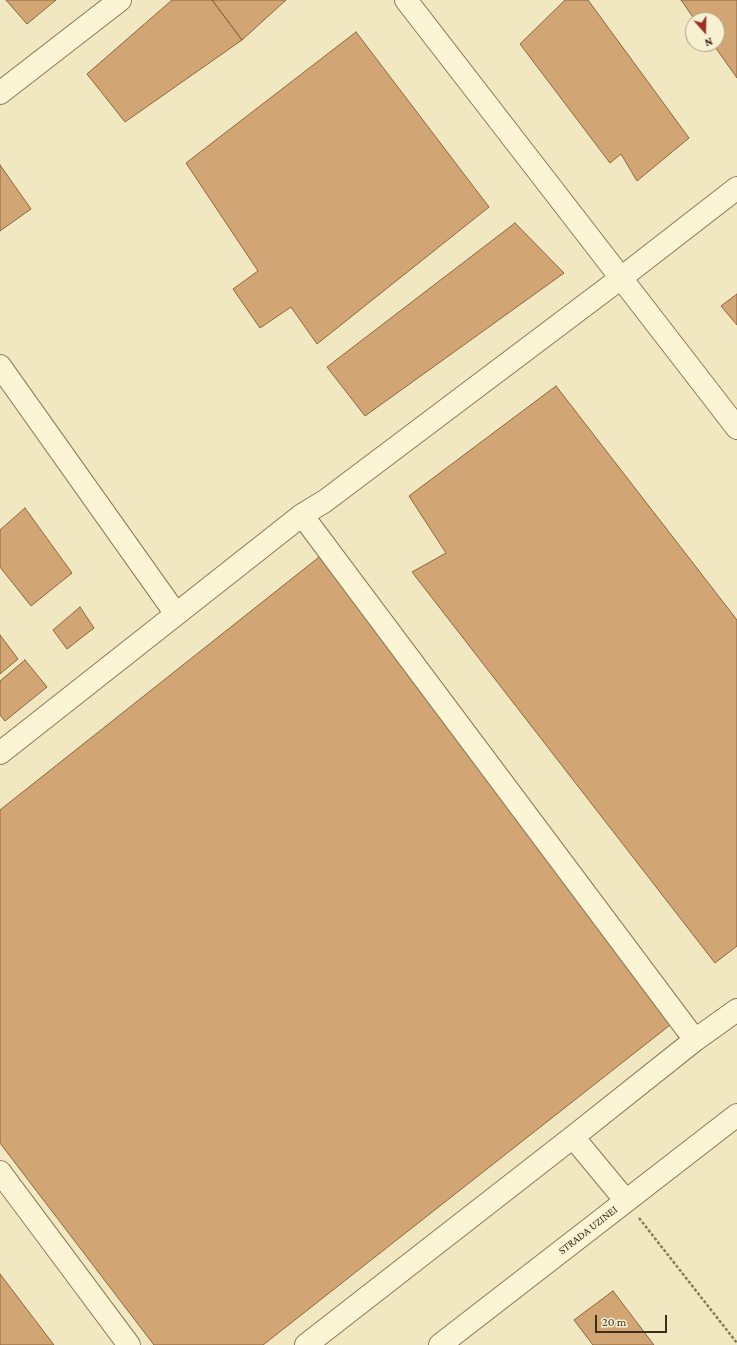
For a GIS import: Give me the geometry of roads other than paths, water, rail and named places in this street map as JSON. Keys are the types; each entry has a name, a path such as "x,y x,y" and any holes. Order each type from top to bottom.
{"street":[{"path":"0,93 120,0"},
{"path":"406,0 737,428"},
{"path":"0,753 302,515 325,501 621,278 737,188"},
{"path":"0,366 176,614"},
{"path":"302,515 695,1040"},
{"path":"306,1345 573,1138 695,1040 737,1010"},
{"name":"STRADA UZINEI","path":"440,1345 737,1115"},
{"path":"573,1138 626,1201"},
{"path":"0,1172 129,1345"}]}
